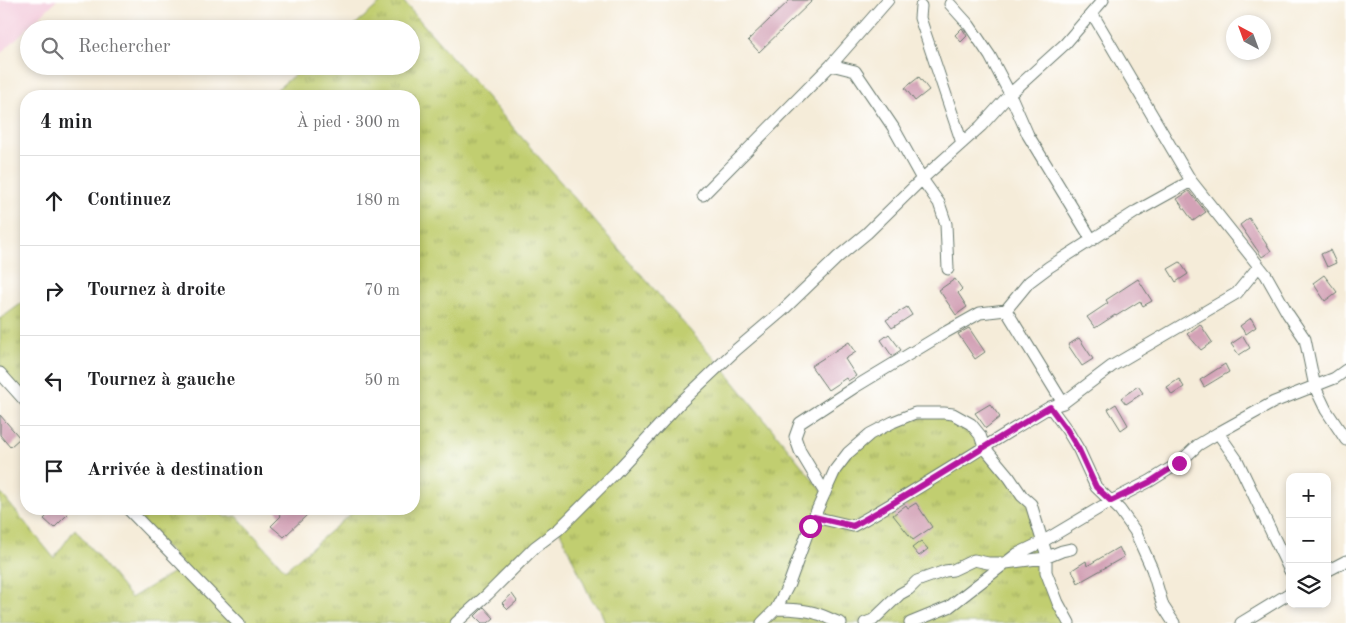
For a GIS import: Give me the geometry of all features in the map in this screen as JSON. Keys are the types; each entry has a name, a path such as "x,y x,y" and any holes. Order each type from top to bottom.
{"street":[{"path":"703,195 831,65 888,0"},
{"path":"456,623 535,547 559,529 614,474 681,402 736,350 783,310 838,257 867,233 962,143 1010,94 1065,44 1103,0"},
{"path":"950,4 969,25 990,56 1010,94 1028,135 1092,240"},
{"path":"921,6 920,18 962,143"},
{"path":"1092,13 1191,181 1266,275 1288,314 1305,339 1315,387 1326,410 1346,440"},
{"path":"831,65 855,71 893,127 922,180 939,203 946,224 948,269"},
{"path":"824,493 800,451 795,437 800,423 896,362 980,312 1006,310 1029,282 1049,267 1137,211 1191,181"},
{"path":"814,517 853,526 1050,407 1063,403 1112,366 1237,293 1259,266"},
{"path":"1006,310 1063,403"},
{"path":"910,623 949,607 1017,554 1042,542 1111,501 1150,482 1179,463 1198,445 1218,433 1274,402 1315,387 1335,378 1346,370"},
{"path":"0,373 20,395"},
{"path":"1050,407 1079,450 1096,487 1120,510 1135,531 1152,569 1163,606 1174,623"},
{"path":"762,623 776,609 789,584 814,517 835,470 848,453 870,434 892,422 915,414 953,414 971,424 980,435 984,447 1030,504 1046,553 1046,572 1058,603 1069,623"},
{"path":"1218,433 1237,460 1286,563"},
{"path":"134,515 239,623"},
{"path":"865,623 873,620 900,594 910,589 917,581 953,570 974,560 988,563 1006,563 1045,558 1071,549"},
{"path":"1331,569 1346,561"},
{"path":"1241,623 1286,595"},
{"path":"776,609 818,614 841,623"}],"shaded area":[{"path":"0,0 57,0 36,20 20,20 20,35 0,54"}],"green space":[{"path":"384,0 402,0 419,20 361,20"},
{"path":"420,21 720,365 824,493 844,458 893,422 944,413 971,424 1031,504 1046,572 1069,623 605,623 600,609 591,599 559,529 456,623 0,623 0,492 54,558 75,529 131,598 184,566 136,515 237,516 285,570 349,515 420,515 420,90 276,90 294,75 420,75"},
{"path":"20,304 20,393 0,372 0,319"}],"building":[{"path":"790,0 813,0 759,52 748,40"},
{"path":"962,28 967,36 961,42 955,35"},
{"path":"919,77 929,90 915,101 905,88"},
{"path":"1189,191 1206,212 1193,221 1177,199"},
{"path":"1249,218 1271,251 1262,257 1240,225"},
{"path":"1330,250 1336,263 1327,267 1321,254"},
{"path":"1180,262 1188,274 1176,282 1168,269"},
{"path":"1324,275 1337,292 1325,301 1313,283"},
{"path":"955,279 962,289 958,293 967,307 956,315 939,290"},
{"path":"1138,279 1152,301 1143,306 1140,301 1095,328 1087,317 1108,303 1106,300"},
{"path":"907,307 912,315 892,328 886,320"},
{"path":"1251,318 1256,327 1246,334 1240,326"},
{"path":"1200,324 1212,342 1201,350 1187,334"},
{"path":"969,328 985,352 975,359 958,334"},
{"path":"889,334 901,350 892,356 881,340"},
{"path":"1243,336 1250,348 1239,355 1231,344"},
{"path":"1079,338 1093,359 1082,366 1068,345"},
{"path":"849,342 856,352 845,359 856,376 848,381 846,378 828,390 811,366"},
{"path":"1225,364 1229,372 1204,387 1200,380"},
{"path":"1179,379 1184,387 1172,395 1167,387"},
{"path":"1138,386 1143,393 1126,404 1121,398"},
{"path":"990,404 1000,417 986,428 975,413"},
{"path":"1116,404 1128,425 1121,430 1108,409"},
{"path":"0,415 20,438 10,447 0,435"},
{"path":"916,503 932,527 913,540 893,515 906,505 908,508"},
{"path":"48,515 67,515 54,528 44,519"},
{"path":"307,515 284,537 271,526 281,516"},
{"path":"921,541 928,549 919,556 912,548"},
{"path":"1119,547 1124,557 1078,583 1072,570 1086,561 1087,566"},
{"path":"512,594 517,601 508,609 502,603"},
{"path":"484,607 494,618 488,623 482,623 475,616"}],"route":[{"path":"810,526 814,517 853,526 1050,407 1079,450 1096,487 1111,501 1150,482 1179,463"}]}
